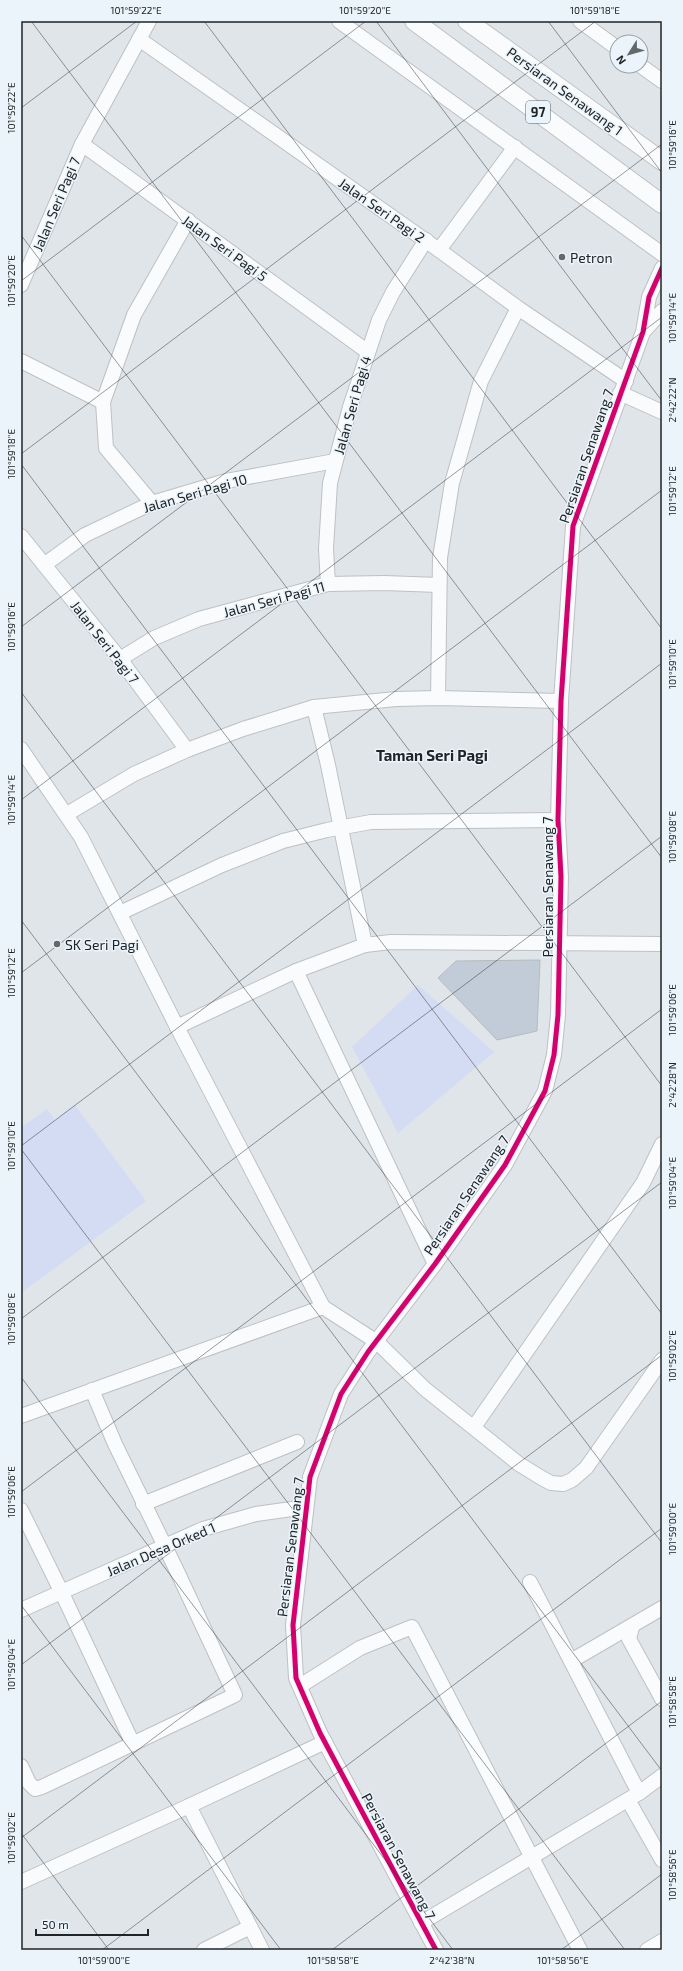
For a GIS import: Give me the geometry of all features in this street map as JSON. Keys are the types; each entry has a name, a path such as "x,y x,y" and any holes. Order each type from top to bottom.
{"main road":[{"name":"97","path":"414,21 662,204"},
{"name":"Persiaran Senawang 1","path":"467,21 662,161"}],"street":[{"name":"Jalan Seri Pagi 7","path":"21,285 82,144 149,21"},
{"path":"339,21 662,254"},
{"path":"580,21 609,42"},
{"name":"Jalan Seri Pagi 2","path":"139,39 426,240 623,387 660,406"},
{"path":"649,72 662,81"},
{"name":"Jalan Seri Pagi 5","path":"82,144 368,352"},
{"path":"439,250 515,147"},
{"path":"152,503 106,448 103,402 134,315 188,220"},
{"name":"Jalan Seri Pagi 4","path":"328,584 326,549 330,483 336,461 379,320 393,292 426,240"},
{"path":"643,332 649,297 662,268"},
{"path":"438,698 440,558 452,482 481,381 518,308"},
{"path":"643,332 662,311"},
{"name":"Persiaran Senawang 7","path":"436,1950 325,1742 296,1678 293,1625 306,1507 310,1477 340,1394 368,1352 435,1264 505,1165 545,1091 554,1055 558,1015 561,878 558,820 561,701 573,526 643,332"},
{"path":"21,362 103,402"},
{"name":"Jalan Seri Pagi 10","path":"44,565 85,535 152,503 226,481 336,461"},
{"name":"Jalan Seri Pagi 7","path":"21,536 120,660 187,750"},
{"name":"Jalan Seri Pagi 11","path":"120,660 154,638 198,619 328,584 384,583 439,585"},
{"path":"67,814 134,774 187,750 243,729 314,707 396,699 438,698 561,701"},
{"path":"314,707 328,765 365,945"},
{"path":"21,749 81,836 177,1027 324,1307 377,1342 425,1389 519,1464 551,1482 563,1484 577,1477 586,1468 661,1365"},
{"path":"120,913 222,864 276,843 340,828 371,822 558,820"},
{"path":"177,1027 296,972 365,945 391,942 560,942 662,944"},
{"path":"296,972 435,1264"},
{"path":"474,1427 643,1183 662,1144"},
{"path":"21,1416 324,1307"},
{"path":"21,1766 29,1783 35,1789 235,1695 165,1546 143,1504 92,1390"},
{"path":"143,1504 297,1442"},
{"name":"Jalan Desa Orked 1","path":"21,1610 203,1529 256,1514 306,1507"},
{"path":"21,1510 133,1744"},
{"path":"530,1582 571,1661 662,1860"},
{"path":"571,1661 632,1627 662,1608"},
{"path":"300,1686 360,1648 412,1627 580,1950"},
{"path":"632,1627 629,1639 662,1699"},
{"path":"21,1882 189,1806 325,1742"},
{"path":"421,1923 633,1797 662,1776"},
{"path":"189,1806 262,1950"},
{"path":"204,1950 250,1927"},
{"path":"647,1950 662,1941"}],"shaded area":[{"path":"418,985 494,1052 398,1133 352,1047"},
{"path":"75,1105 146,1201 21,1293 21,1128 47,1109 55,1120"}],"building":[{"path":"540,960 537,1031 497,1040 438,978 456,961"}],"cycle path":[{"path":"436,1950 320,1733 296,1678 293,1625 310,1477 341,1394 368,1352 435,1264 505,1165 545,1091 554,1055 558,1015 561,877 558,820 561,701 573,526 643,332 649,297 662,268"}],"place":[{"name":"Petron","path":"562,257"},
{"name":"SK Seri Pagi","path":"57,944"}],"district":[{"name":"Taman Seri Pagi","path":"432,755"}]}
